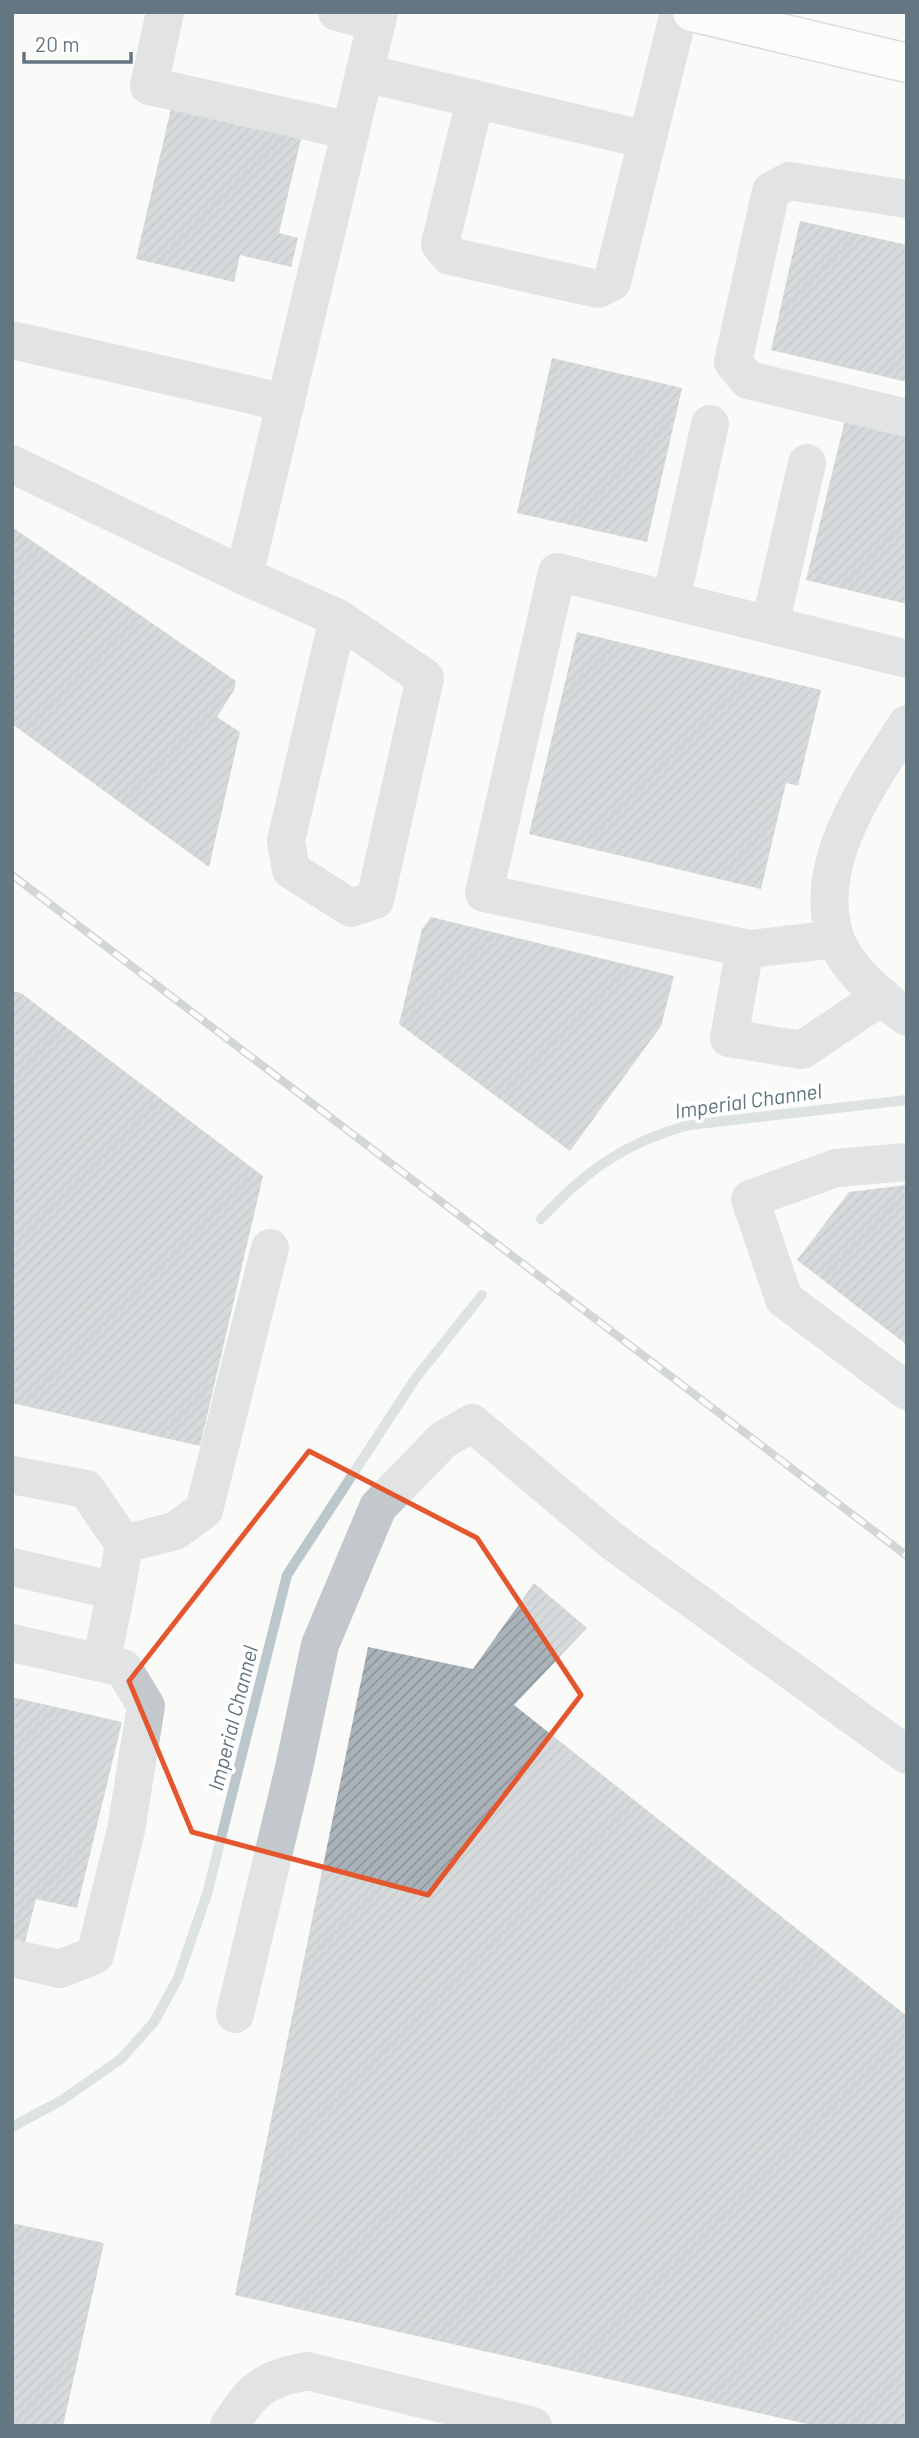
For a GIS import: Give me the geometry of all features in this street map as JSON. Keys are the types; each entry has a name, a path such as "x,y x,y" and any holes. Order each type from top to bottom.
{"main road":[{"path":"692,12 907,63"}],"street":[{"path":"165,12 149,86 351,131"},
{"path":"244,576 378,17 337,12"},
{"path":"475,100 440,244 450,256 598,289 612,282 679,12"},
{"path":"365,74 648,140"},
{"path":"907,199 789,181 771,191 733,362 748,380 907,418"},
{"path":"12,340 286,403"},
{"path":"671,600 710,424"},
{"path":"770,625 807,463"},
{"path":"12,464 244,576 338,618 425,678 375,900 351,908 291,870 286,841 338,618"},
{"path":"836,939 746,948 484,893 557,572 907,659"},
{"path":"746,948 729,1038 802,1050 894,1006 856,970 836,939 830,911 830,873 841,840 895,767 907,724"},
{"path":"907,1162 836,1168 750,1199 784,1299 907,1391"},
{"path":"124,1544 176,1531 204,1510 270,1248"},
{"path":"235,2014 294,1768 320,1645 378,1507 443,1440 472,1423 612,1541 907,1755"},
{"path":"12,1475 86,1489 124,1544 101,1663"},
{"path":"12,1567 116,1591"},
{"path":"12,1643 123,1668 146,1706 126,1830 95,1955 60,1969 12,1958"},
{"path":"229,2426 249,2395 274,2377 307,2371 533,2426"}],"highlighted area":[{"path":"309,1451 477,1538 581,1695 428,1895 192,1832 129,1681"}],"building":[{"path":"173,100 303,130 279,233 298,238 291,267 240,255 234,282 136,259"},
{"path":"800,221 907,245 907,382 771,350"},
{"path":"552,358 682,388 647,542 517,513"},
{"path":"845,420 907,436 907,604 806,580"},
{"path":"12,527 236,681 234,690 217,717 240,732 209,867 12,724"},
{"path":"577,632 821,690 798,786 786,783 761,889 529,834"},
{"path":"431,917 674,976 661,1026 570,1151 399,1024 422,929"},
{"path":"12,991 21,993 263,1176 200,1446 12,1403"},
{"path":"907,1185 907,1345 797,1260 849,1192"},
{"path":"534,1583 587,1628 514,1705 907,2016 907,2426 816,2426 235,2295 368,1647 473,1669"},
{"path":"12,1697 122,1722 77,1908 36,1899 25,1942 12,1939"},
{"path":"12,2223 104,2243 63,2426 12,2426"}],"waterway":[{"name":"Imperial Channel","path":"541,1219 574,1186 608,1160 666,1132 689,1125 907,1100"},
{"name":"Imperial Channel","path":"12,2127 62,2100 121,2059 154,2022 178,1978 207,1894 287,1575 415,1379 482,1295"}],"railway":[{"path":"12,875 907,1556"}]}
